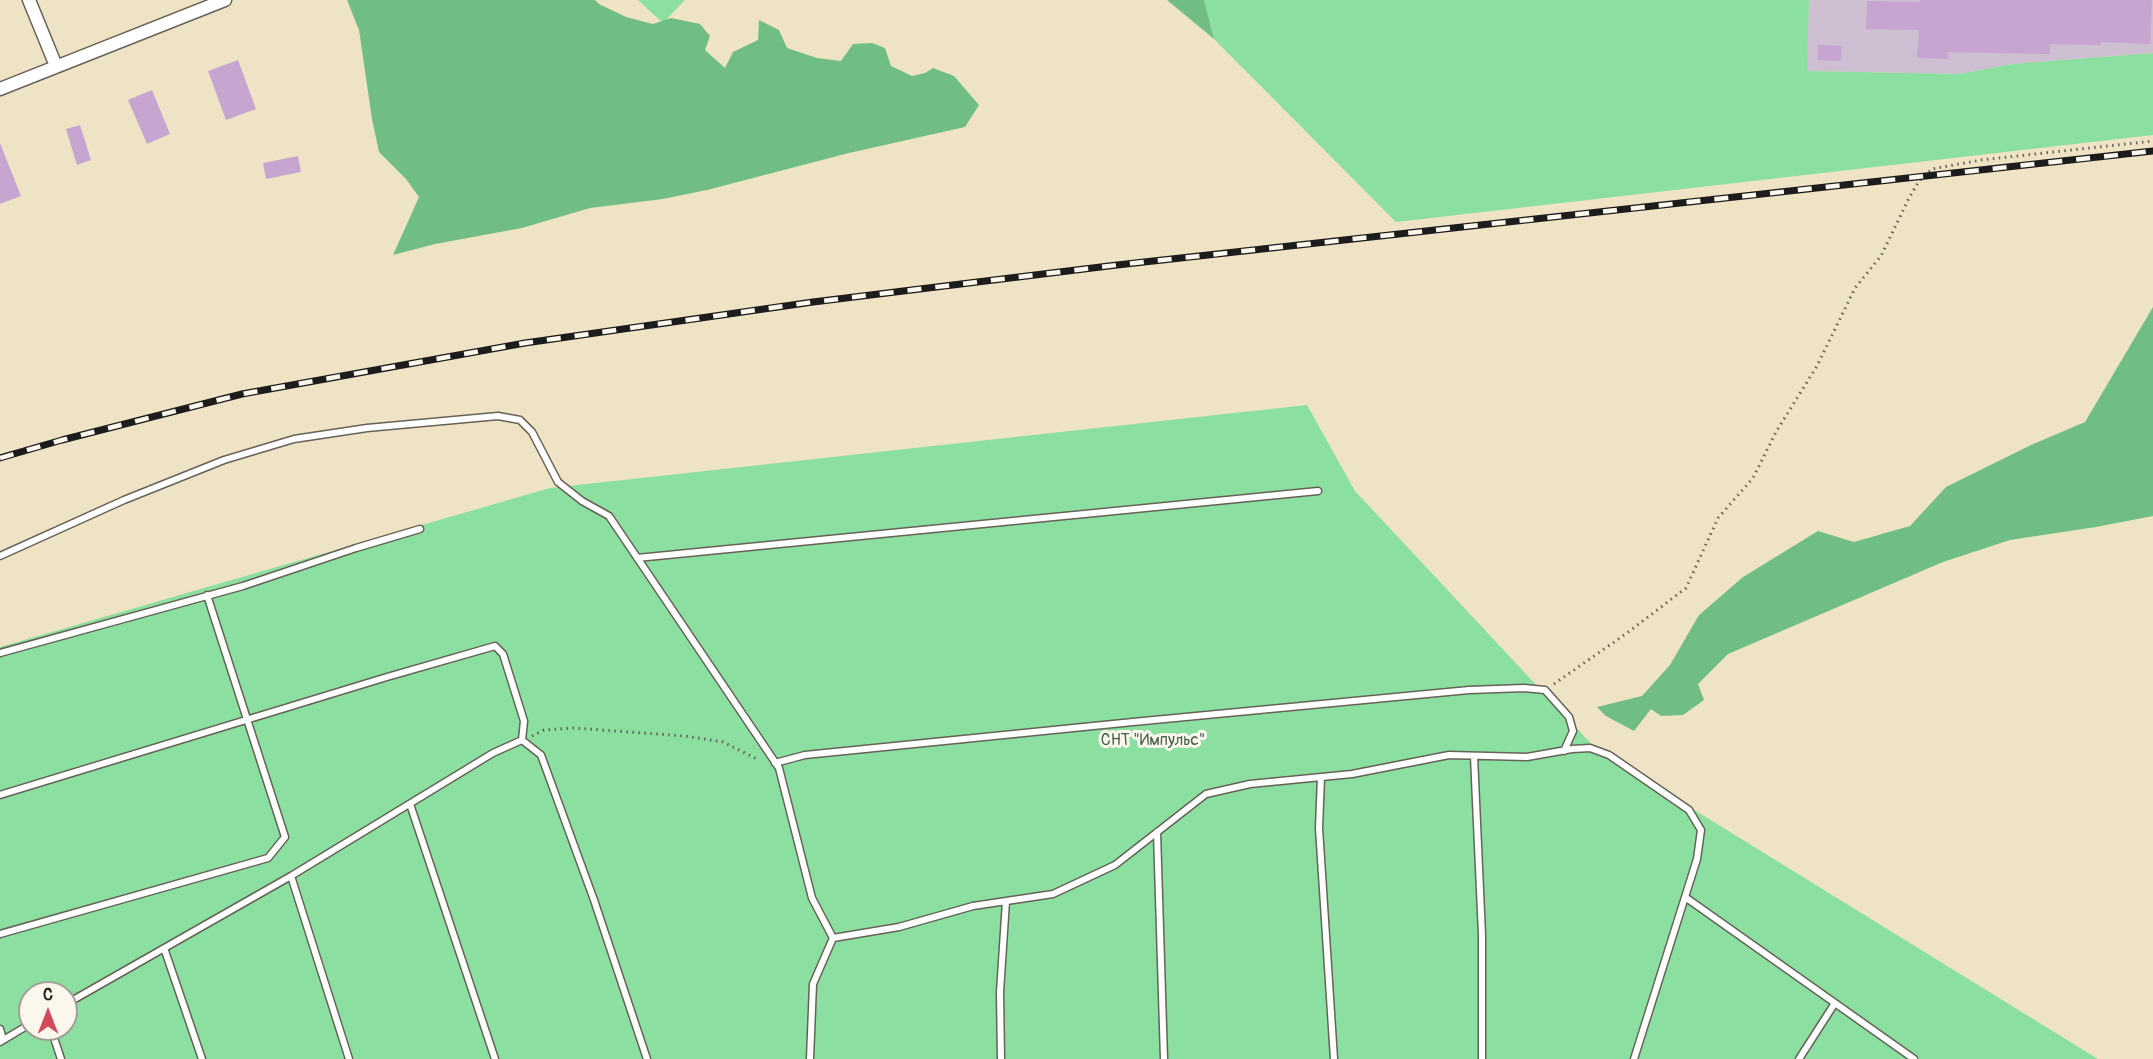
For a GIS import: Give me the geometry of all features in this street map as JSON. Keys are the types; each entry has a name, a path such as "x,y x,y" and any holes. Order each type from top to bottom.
{"street":[{"path":"29,0 56,66"},
{"path":"0,89 225,0"}],"lane":[{"path":"0,556 124,500 224,460 294,439 367,428 498,416 520,420 532,432 558,482 582,501 609,516 779,768 812,898 833,938"},
{"path":"637,558 1318,491"},
{"path":"0,653 243,586 420,529"},
{"path":"0,934 268,858 285,837 207,595"},
{"path":"0,795 495,646 503,654 524,721 522,740"},
{"path":"775,763 805,755 1457,691 1524,688 1545,690 1569,717 1572,731 1564,751"},
{"path":"78,997 291,876 493,753 522,740"},
{"path":"522,740 541,755 594,900 647,1059"},
{"path":"833,938 899,927 973,906 1053,894 1115,865 1206,794 1250,784 1352,774 1449,755 1527,757 1590,748 1609,755 1689,810 1701,830 1697,859 1634,1059"},
{"path":"1474,756 1482,935 1482,1059"},
{"path":"1321,777 1319,828 1334,1059"},
{"path":"410,804 495,1059"},
{"path":"1157,832 1164,1059"},
{"path":"291,876 349,1059"},
{"path":"1685,897 1914,1059"},
{"path":"1002,1059 1000,992 1006,901"},
{"path":"810,1059 813,984 833,938"},
{"path":"164,948 202,1059"},
{"path":"1799,1059 1835,1003"},
{"path":"0,1029 2,1041 18,1031"},
{"path":"55,1041 61,1059"}],"path":[{"path":"1545,690 1627,633 1686,588 1718,518 1753,478 1776,432 1816,366 1855,288 1881,256 1909,198 1919,181 1932,169 1981,160 2153,141"},
{"path":"522,740 544,730 574,728 685,735 723,742 755,759 775,763"}],"shaded area":[{"path":"1809,0 2153,0 2153,53 2012,64 1959,74 1806,71"}],"green space":[{"path":"347,0 595,0 626,17 653,24 671,18 700,24 710,36 705,50 725,68 733,52 758,40 759,20 779,30 787,48 817,58 841,61 853,44 872,43 885,48 891,66 912,76 925,73 933,68 954,76 979,105 965,127 849,153 707,190 663,199 590,208 522,228 435,244 393,255 419,197 406,179 379,152 359,30"},
{"path":"638,0 685,0 663,23"},
{"path":"1167,0 1204,0 1214,39"},
{"path":"1204,0 1809,0 1807,71 1959,74 2012,64 2153,53 2153,135 1396,222 1214,39"},
{"path":"2153,307 2153,516 2010,540 1943,562 1728,654 1698,684 1704,700 1683,715 1661,716 1651,709 1634,731 1606,716 1597,707 1642,696 1670,665 1699,615 1743,577 1818,531 1854,542 1910,526 1946,487 2031,445 2085,422"},
{"name":"СНТ \"Импульс\"","path":"1307,405 1355,491 1597,750 2098,1059 0,1059 0,647 550,488"}],"building":[{"path":"1920,0 2152,0 2150,44 2101,42 2101,45 2050,44 2050,54 1948,52 1948,59 1917,58 1919,30 1866,29 1867,1 1920,2"},
{"path":"1818,45 1842,46 1841,61 1818,60"},
{"path":"238,60 256,109 226,120 208,71"},
{"path":"152,90 170,134 147,144 128,100"},
{"path":"80,125 91,160 77,165 66,129"},
{"path":"0,143 21,196 0,204"},
{"path":"298,156 301,172 266,179 263,163"}],"railway":[{"path":"0,458 242,394 525,343 813,302 1117,265 2153,151"}]}
